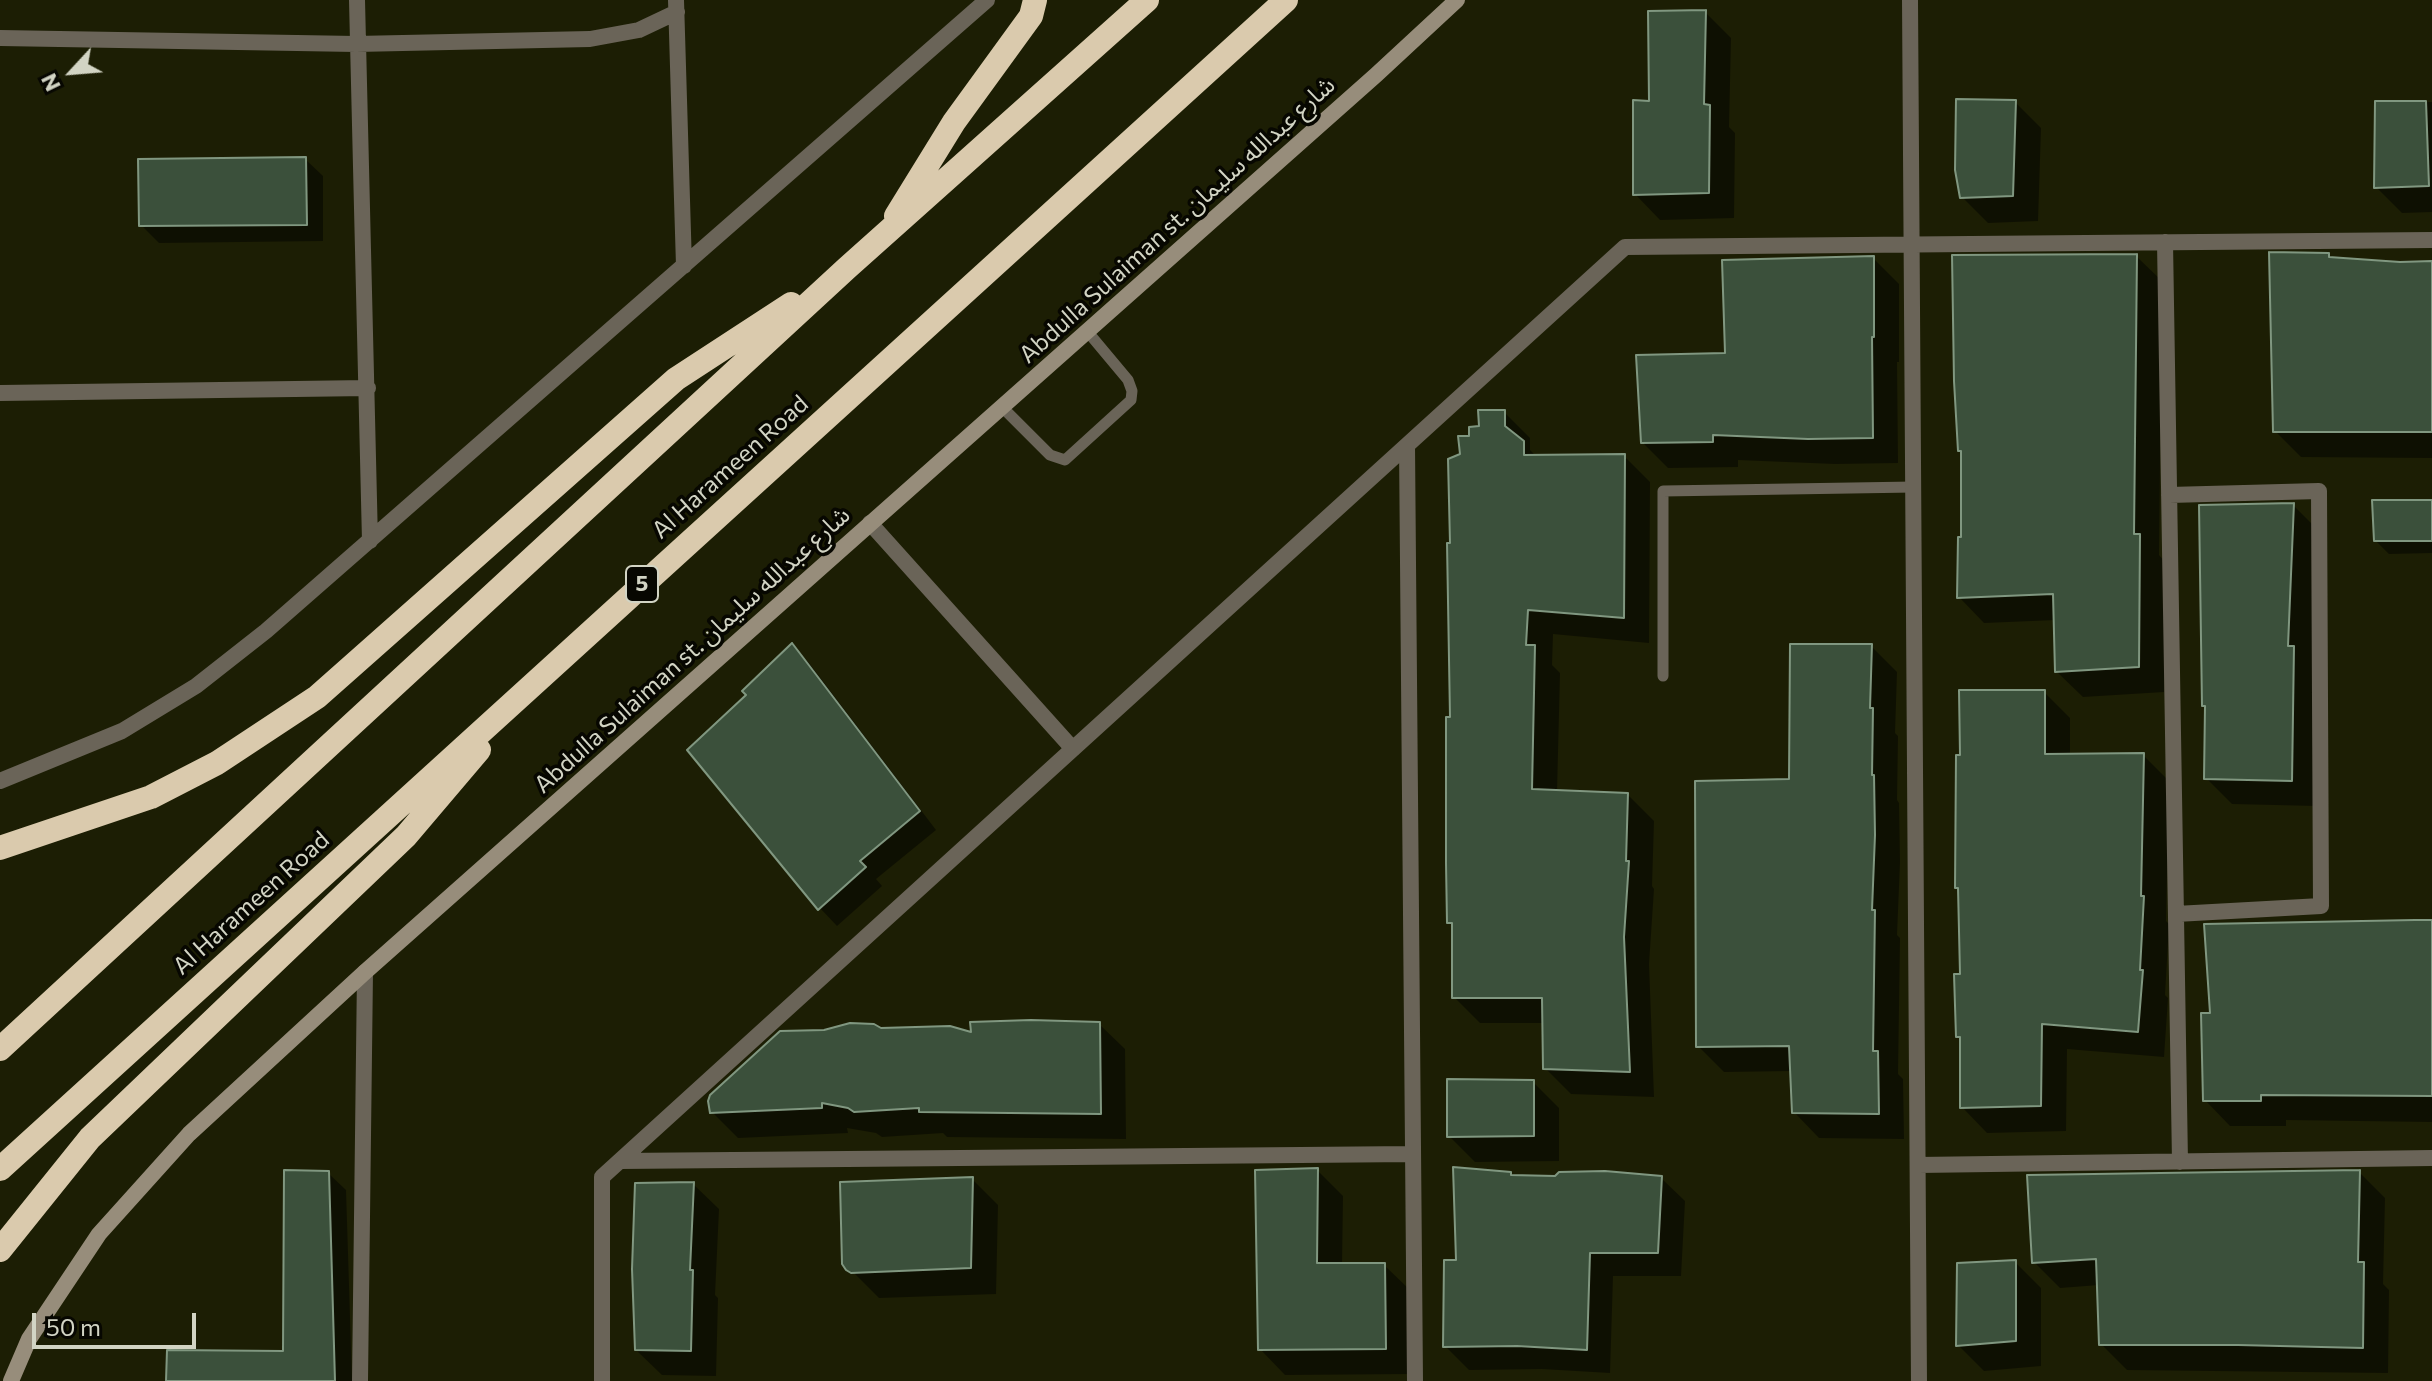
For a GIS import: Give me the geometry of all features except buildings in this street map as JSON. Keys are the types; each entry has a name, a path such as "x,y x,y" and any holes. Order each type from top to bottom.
{"highway":[{"path":"880,241 954,122 1031,16 1035,0"},
{"path":"0,1049 847,268 1147,0"},
{"name":"Al Harameen Road","path":"0,1169 1286,0"},
{"path":"0,848 151,797 217,763 317,697 676,379 847,268"},
{"path":"0,1250 90,1138 406,836 541,676"}],"main road":[{"name":"Abdulla Sulaiman st. شارع عبدالله سليمان","path":"11,1381 29,1339 99,1234 189,1134 365,972 1457,0"}],"street":[{"path":"357,0 370,541"},
{"path":"0,781 122,731 196,686 266,631 987,0"},
{"path":"1910,0 1919,1381"},
{"path":"0,38 356,44 590,39 639,30 677,6"},
{"path":"677,6 684,266"},
{"path":"602,1381 602,1177 1625,247 2432,240"},
{"path":"2165,242 2180,1162"},
{"path":"0,393 368,388"},
{"path":"1407,445 1415,1381"},
{"path":"2169,495 2319,491 2321,906 2176,914"},
{"path":"870,523 1073,749"},
{"path":"360,1381 365,972"},
{"path":"620,1161 1413,1154"},
{"path":"1918,1165 2432,1158"}],"lane":[{"path":"1002,407 1050,455 1065,460 1131,400 1128,380 1087,331"},
{"path":"1663,676 1663,491 1914,487"}]}
